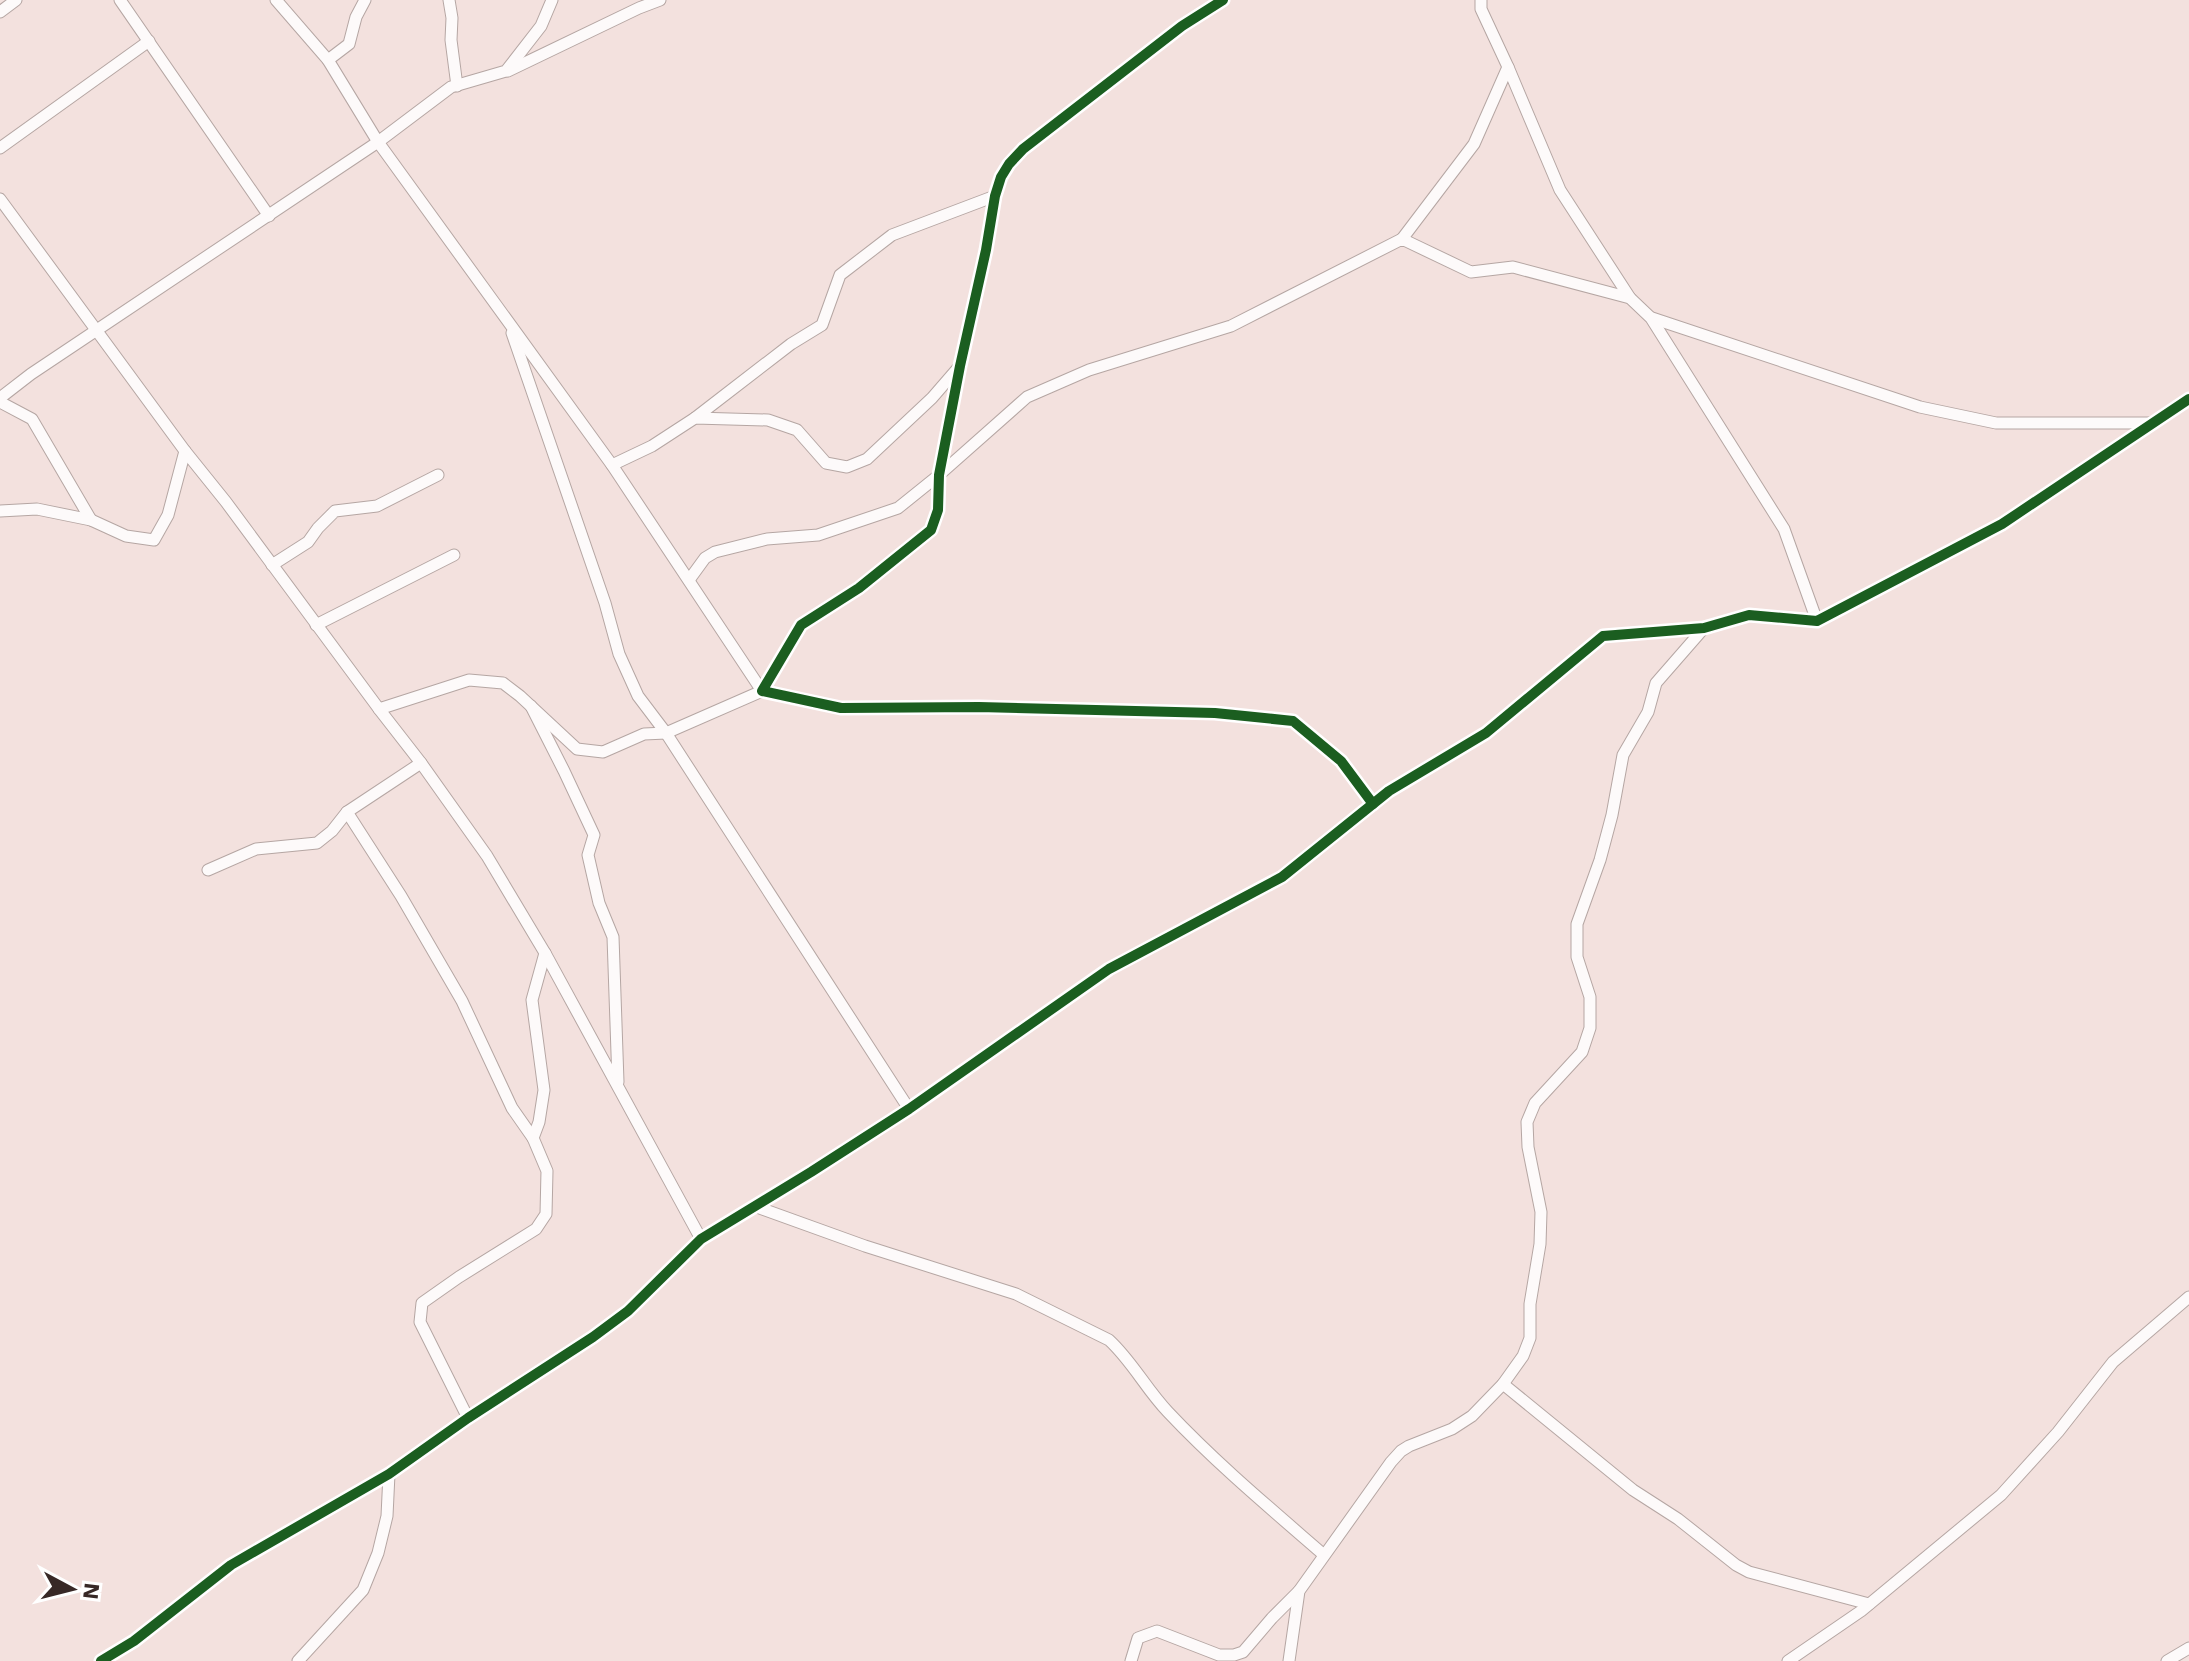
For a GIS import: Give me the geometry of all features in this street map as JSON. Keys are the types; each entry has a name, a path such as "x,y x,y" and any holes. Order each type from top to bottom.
{"street":[{"path":"0,12 16,0"},
{"path":"120,0 269,216"},
{"path":"276,0 328,60 378,142 612,465 762,691"},
{"path":"328,60 349,44 356,17 365,0"},
{"path":"449,0 457,86"},
{"path":"506,71 541,26 552,0"},
{"path":"91,520 32,419 0,400 31,374 378,142 451,87 506,71 660,0"},
{"path":"762,691 801,625 859,588 931,530 938,510 939,475 995,196 1009,164 1023,149 1182,26 1223,0"},
{"path":"1481,0 1481,9 1560,190 1630,298 1651,318 1784,529 1817,621"},
{"path":"0,148 149,41"},
{"path":"689,580 705,558 715,552 767,539 818,535 898,508 1027,397 1089,370 1231,326 1402,239 1474,144 1508,67"},
{"path":"612,465 652,446 695,418 791,344 822,325 840,275 892,235 995,196"},
{"path":"0,199 487,856 545,953 701,1239"},
{"path":"1402,239 1471,272 1513,267 1630,298"},
{"path":"1651,318 1935,410 1996,423 2150,423"},
{"path":"508,321 605,603 619,654 638,696 666,733 909,1109"},
{"path":"695,418 768,420 797,430 826,463 847,467 867,459 932,398 960,366"},
{"path":"101,1661 134,1641 231,1565 389,1474 468,1418 593,1337 628,1311 701,1239 909,1109 1109,969 1282,877 1373,804 1486,733 1603,636 1704,628 1749,615 1817,621 2002,524 2189,399"},
{"path":"0,511 37,509 91,520 126,536 154,540 168,515 185,451"},
{"path":"272,565 308,542 335,511 377,506 438,475"},
{"path":"316,625 454,555"},
{"path":"1131,1661 1138,1638 1157,1631 1219,1655 1243,1652 1299,1591 1401,1451 1452,1429 1472,1416 1503,1384 1523,1356 1530,1338 1530,1304 1540,1244 1541,1212 1528,1147 1527,1122 1535,1103 1582,1052 1590,1028 1590,997 1577,957 1577,924 1600,860 1623,755 1648,712 1656,683 1704,628"},
{"path":"379,709 469,680 503,683 577,749 603,752 644,734 666,733 762,691 841,708 979,707 1215,713 1293,721 1341,761 1373,804"},
{"path":"531,706 594,835 588,855 599,903 613,937 618,1087"},
{"path":"208,870 256,849 317,843 332,831 347,812 421,763"},
{"path":"347,812 401,896 462,1001 512,1108 533,1138 547,1171 546,1214 536,1229 422,1303 420,1322 468,1418"},
{"path":"533,1138 544,1090 532,1000 545,953"},
{"path":"754,1206 865,1246 1016,1294 1109,1340 1169,1413 1256,1496 1324,1555"},
{"path":"1788,1661 1869,1604 2001,1495 2058,1432 2113,1362 2189,1297"},
{"path":"1503,1384 1633,1490 1678,1519 1736,1565 1749,1572 1869,1604"},
{"path":"298,1661 363,1590 378,1553 387,1516 389,1474"},
{"path":"1289,1661 1299,1591"},
{"path":"2167,1661 2189,1648"}],"cycle path":[{"path":"1223,0 1182,26 1023,149 1009,164 995,196 939,475 938,510 931,530 859,588 801,625 762,691 841,708 979,707 1215,713 1293,721 1341,761 1373,804"},
{"path":"101,1661 134,1641 231,1565 389,1474 468,1418 593,1337 628,1311 701,1239 909,1109 1109,969 1282,877 1389,791 1486,733 1603,636 1704,628 1749,615 1817,621 2002,524 2189,399"}]}
